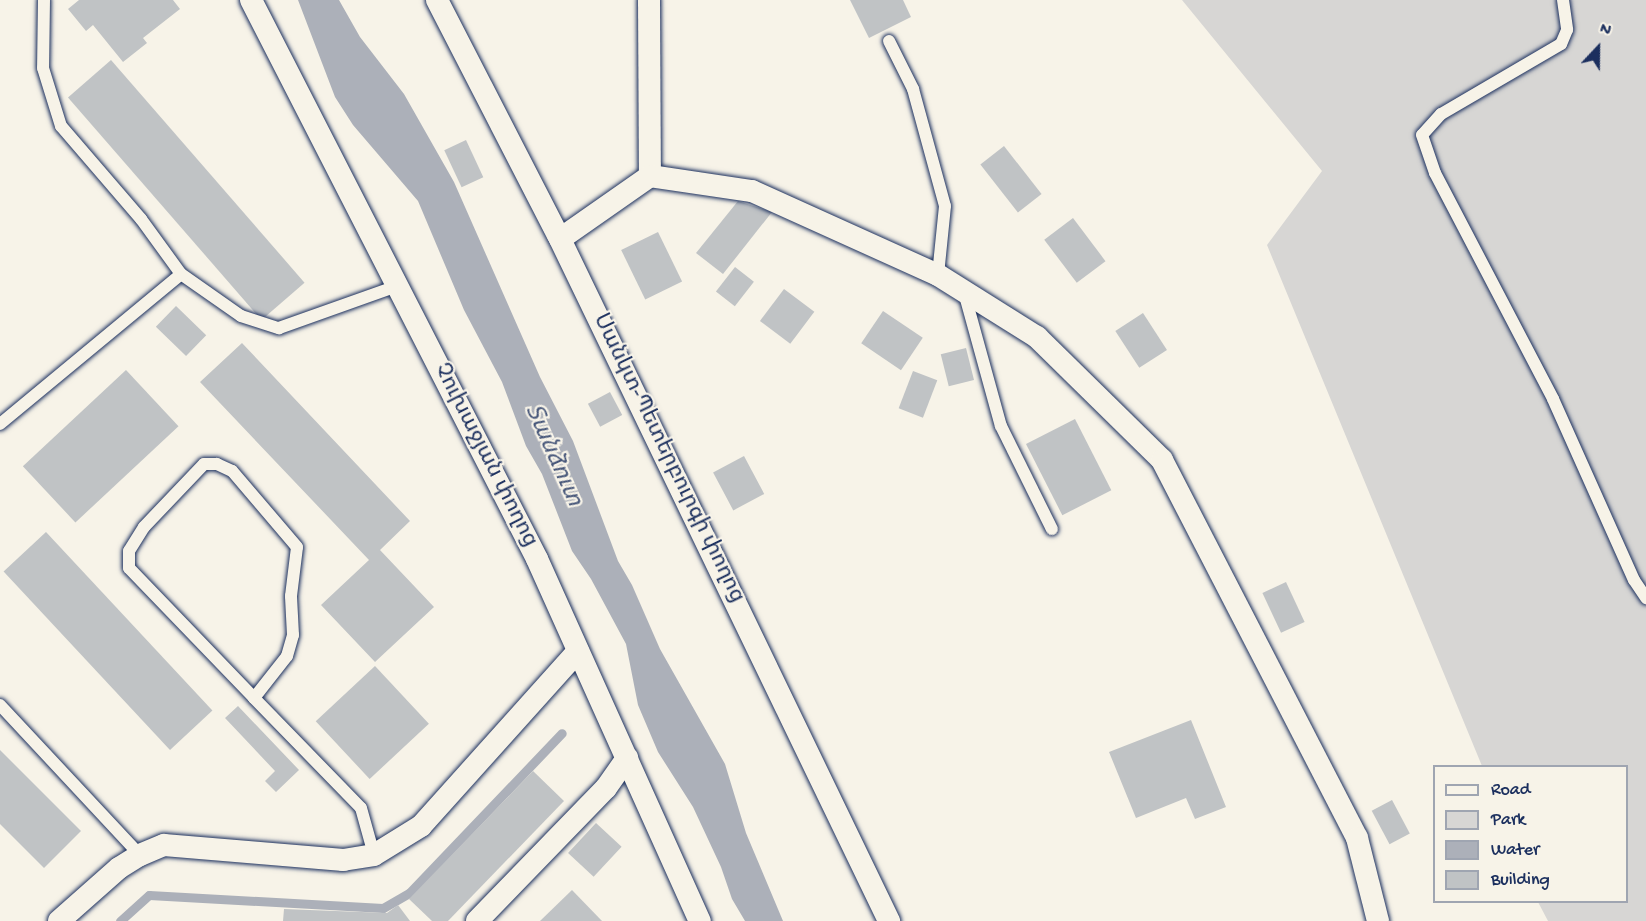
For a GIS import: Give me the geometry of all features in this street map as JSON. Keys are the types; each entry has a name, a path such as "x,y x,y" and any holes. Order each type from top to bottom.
{"street":[{"name":"Չուխաջյան փողոց","path":"251,0 537,559 699,921"},
{"name":"Սանկտ-Պետերբուրգի փողոց","path":"437,0 560,239 889,921"},
{"path":"649,0 650,176"},
{"path":"560,239 650,176 752,191 938,275 1037,337 1162,460 1357,838 1378,921"},
{"path":"59,921 119,868 140,855 164,845 343,860 374,855 421,826 578,651"},
{"path":"477,921 606,788 627,758"}],"lane":[{"path":"44,0 43,68 61,126 141,219 181,274 241,316 279,328 397,286"},
{"path":"1563,0 1567,30 1561,44 1441,114 1422,135 1435,173 1553,399 1634,580 1646,598"},
{"path":"889,41 913,89 945,206 938,275"},
{"path":"0,424 181,274"},
{"path":"964,291 1001,426 1052,529"},
{"path":"254,698 287,656 292,635 291,596 297,548 232,471 217,464 204,464 144,527 129,551 129,568 254,698 361,808 374,855"},
{"path":"0,705 140,855"}],"green space":[{"path":"1182,0 1646,0 1646,921 1548,921 1539,903 1628,903 1628,765 1482,765 1267,245 1322,171"}],"water":[{"name":"Տանձուտ","path":"298,0 339,0 360,37 404,94 454,182 540,377 573,441 618,561 632,585 660,649 725,764 746,833 783,921 745,921 732,899 721,867 693,807 658,752 638,705 626,644 591,579 572,551 542,474 526,446 502,382 464,310 418,201 353,125 335,97"}],"building":[{"path":"79,0 173,0 180,9 143,38 147,43 123,62 93,25 86,31 68,9"},
{"path":"850,0 903,0 911,17 869,38"},
{"path":"111,60 305,283 262,320 68,97"},
{"path":"466,140 483,177 462,187 444,150"},
{"path":"1004,146 1042,194 1018,213 980,164"},
{"path":"738,201 772,212 723,274 696,253"},
{"path":"1073,218 1105,261 1077,283 1044,240"},
{"path":"658,232 682,281 645,299 621,250"},
{"path":"735,267 754,282 735,306 716,291"},
{"path":"784,289 814,312 790,344 760,321"},
{"path":"176,306 206,335 186,356 156,327"},
{"path":"883,311 923,338 901,370 861,343"},
{"path":"1143,313 1167,350 1139,368 1115,331"},
{"path":"242,343 410,521 380,550 434,607 375,662 321,605 369,560 200,382"},
{"path":"966,348 974,380 949,386 941,354"},
{"path":"126,370 179,426 75,522 23,466"},
{"path":"913,371 937,380 923,418 899,408"},
{"path":"610,392 622,415 600,427 588,404"},
{"path":"1075,419 1111,490 1062,515 1026,444"},
{"path":"744,456 764,494 733,510 713,472"},
{"path":"46,532 212,710 170,750 4,572"},
{"path":"1286,582 1305,622 1281,633 1262,593"},
{"path":"375,666 429,724 370,779 316,721"},
{"path":"238,706 299,770 276,792 265,781 275,771 225,718"},
{"path":"1191,720 1226,807 1195,819 1186,798 1136,818 1109,752"},
{"path":"0,750 81,831 44,868 0,824"},
{"path":"533,771 564,801 448,921 432,921 409,899"},
{"path":"1392,800 1410,834 1390,844 1372,811"},
{"path":"596,823 622,847 594,877 568,853"},
{"path":"572,890 602,921 540,921"},
{"path":"398,905 410,921 283,921 284,909 387,913"}],"waterway":[{"path":"120,921 149,895 383,908 409,893 562,733"}]}
